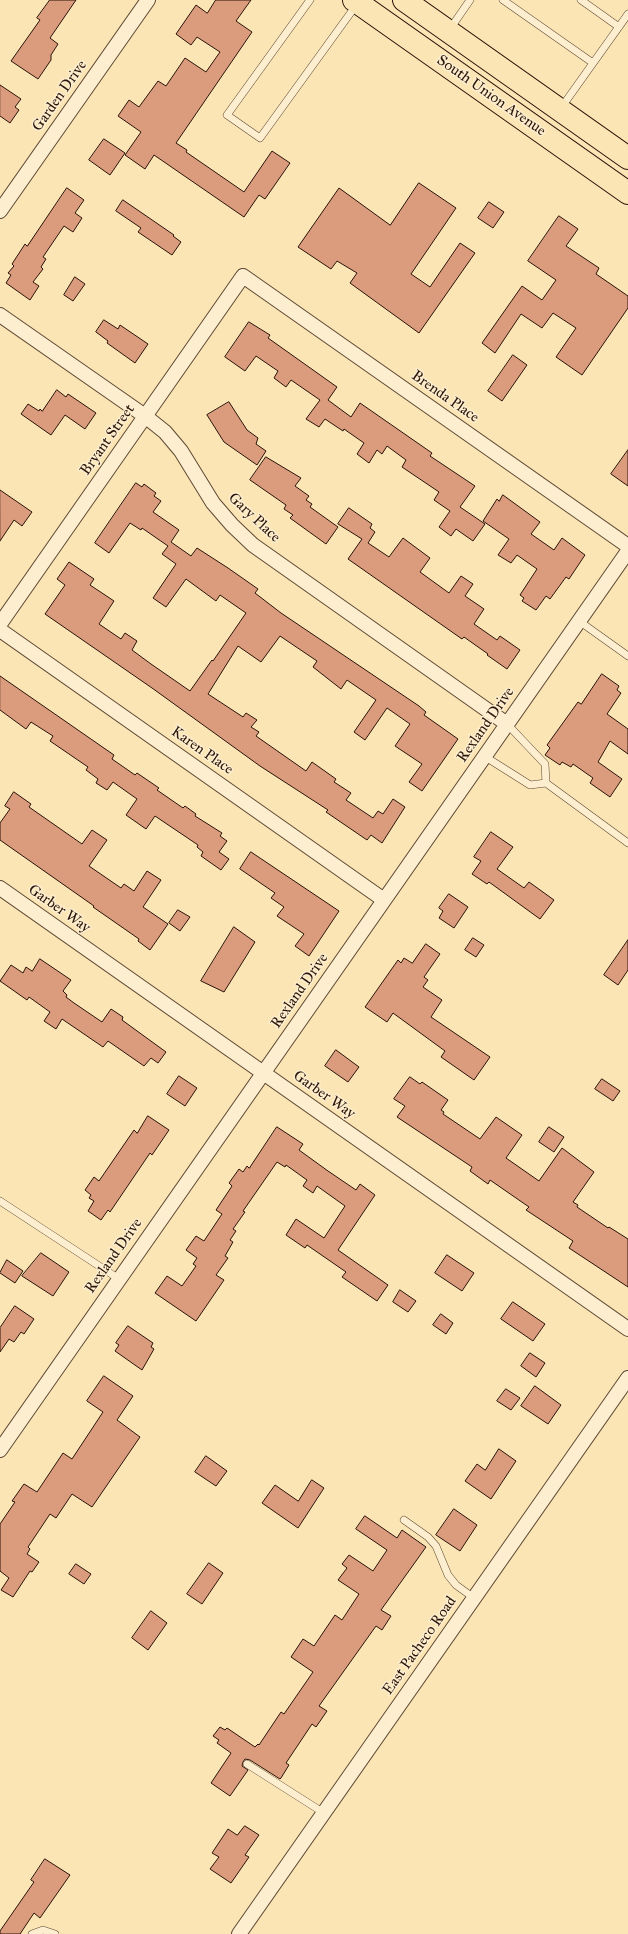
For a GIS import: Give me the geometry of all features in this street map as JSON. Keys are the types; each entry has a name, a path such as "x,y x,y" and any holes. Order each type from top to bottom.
{"main road":[{"name":"South Union Avenue","path":"404,0 628,158"},
{"name":"South Union Avenue","path":"356,2 628,193"}],"street":[{"name":"Garden Drive","path":"0,211 148,0"},
{"name":"Bryant Street","path":"0,624 243,276"},
{"name":"Brenda Place","path":"243,276 628,546"},
{"name":"Gary Place","path":"0,315 145,416 165,432 177,446 213,503 232,525 253,545 507,724"},
{"name":"Rexland Drive","path":"0,1450 628,551"},
{"name":"Karen Place","path":"0,630 384,900"},
{"name":"Garber Way","path":"0,888 628,1329"},
{"name":"East Pacheco Road","path":"239,1934 628,1378"}],"lane":[{"path":"310,0 227,115 260,138 356,2"},
{"path":"448,31 470,0"},
{"path":"504,0 593,63"},
{"path":"581,0 619,27"},
{"path":"560,110 628,14"},
{"path":"579,621 628,656"},
{"path":"507,724 545,764 546,783"},
{"path":"484,756 530,785 546,783 628,843"},
{"path":"0,1201 119,1279"},
{"path":"404,1520 428,1537 436,1546 448,1576 456,1585 474,1598"},
{"path":"247,1764 324,1813"},
{"path":"32,1934 43,1930 55,1934"}],"building":[{"path":"50,0 76,0 50,38 58,44 51,55 51,60 38,79 11,61 40,20 37,18"},
{"path":"216,0 251,0 236,21 252,32 176,143 187,150 186,152 244,192 272,151 290,163 265,199 259,195 244,217 154,155 145,169 125,155 141,132 118,116 129,100 139,107 158,81 166,86 185,58 206,72 220,52 197,37 191,45 176,34 196,5 207,13"},
{"path":"0,85 21,99 15,107 19,110 10,123 0,116"},
{"path":"104,139 125,153 110,175 89,160"},
{"path":"419,183 456,208 411,274 430,287 460,243 475,253 419,333 350,283 357,273 337,261 331,269 298,247 339,188 390,225"},
{"path":"67,188 84,200 75,213 82,218 73,232 64,226 43,257 46,259 41,267 43,269 33,282 39,286 30,300 6,283 11,275 8,273 14,266 12,264 25,244 27,246"},
{"path":"123,200 174,235 173,236 181,242 172,255 138,232 141,228 116,211"},
{"path":"489,202 504,212 493,228 478,218"},
{"path":"559,216 578,229 566,246 599,268 596,274 628,296 628,308 582,375 556,357 576,328 553,313 542,328 521,314 495,353 482,343 522,286 542,300 556,280 528,261"},
{"path":"75,277 85,284 73,301 64,295"},
{"path":"104,320 118,329 120,325 148,344 135,363 107,343 108,341 96,332"},
{"path":"249,322 270,335 268,338 337,387 328,400 351,417 360,403 432,453 430,456 475,486 460,507 485,524 473,541 456,529 451,536 439,527 450,511 434,500 439,492 402,467 406,460 387,446 382,454 377,450 369,463 357,454 364,443 344,429 343,431 325,419 319,427 306,419 320,400 291,380 286,387 274,378 278,371 256,356 245,371 225,357"},
{"path":"513,355 527,365 502,401 488,391"},
{"path":"57,390 66,397 68,394 96,413 85,429 65,415 51,435 21,414 28,404 39,411 40,409 42,411"},
{"path":"229,402 247,430 258,438 256,444 266,451 257,465 224,442 207,415"},
{"path":"628,450 628,486 611,474"},
{"path":"266,457 301,478 295,486 309,496 306,500 312,504 310,507 338,527 326,544 290,518 293,515 284,509 286,505 250,480"},
{"path":"136,483 142,487 144,484 156,493 154,496 161,501 153,512 179,530 171,542 191,556 197,548 228,568 258,589 255,593 281,613 419,706 426,712 424,715 458,739 422,791 409,782 422,764 395,746 410,724 387,708 365,740 354,732 376,700 347,680 341,689 313,667 317,661 280,636 261,662 238,646 208,694 243,717 246,713 257,720 251,727 259,732 256,736 306,771 312,762 336,779 334,782 351,793 346,800 373,818 378,811 383,814 393,799 405,807 382,843 371,835 367,840 326,812 328,810 260,766 152,688 45,614 65,585 57,579 69,562 94,579 90,585 114,601 99,624 121,639 125,633 137,641 132,650 190,691 212,660 213,661 246,613 220,595 216,601 186,579 166,607 153,598 176,564 162,554 168,546 142,528 141,530 130,523 109,553 95,543"},
{"path":"0,490 32,512 22,526 14,520 0,541"},
{"path":"503,495 540,522 531,534 554,550 562,538 585,555 569,579 566,577 550,599 546,596 536,610 522,601 524,598 520,595 537,569 517,555 511,563 498,555 509,539 483,521 497,499 499,501"},
{"path":"349,508 372,524 370,528 375,532 368,543 389,557 403,538 430,558 420,572 449,593 461,576 473,584 465,596 484,609 474,624 497,640 500,636 520,650 507,669 464,637 462,639 348,559 362,539 338,524"},
{"path":"602,674 619,686 617,690 621,693 607,714 628,729 628,754 610,741 598,762 622,779 610,797 590,783 593,778 573,764 571,767 562,762 560,765 545,755 550,748 547,745 578,702 581,704"},
{"path":"0,676 114,755 112,759 135,775 137,773 159,788 157,790 183,808 185,806 196,814 195,816 222,833 220,836 227,841 219,852 229,859 221,870 201,856 203,852 197,847 198,845 155,816 146,829 126,815 137,799 113,782 107,790 96,783 98,779 86,770 88,767 50,741 53,736 31,722 26,729 0,710"},
{"path":"14,792 31,804 29,807 82,844 92,830 107,840 89,866 121,888 124,884 134,891 147,871 161,880 143,907 168,924 150,950 138,941 139,939 93,907 94,906 0,840 0,823 10,809 5,806"},
{"path":"491,832 513,847 497,869 524,888 529,882 554,900 540,919 489,882 487,884 472,874 481,861 474,857"},
{"path":"251,852 339,911 309,956 295,946 304,934 277,916 284,907 271,898 275,893 240,869"},
{"path":"449,894 468,907 454,928 439,918 443,911 439,908"},
{"path":"178,910 190,917 180,931 169,923"},
{"path":"234,927 255,942 224,992 201,981"},
{"path":"473,938 484,945 476,957 465,950"},
{"path":"628,940 628,970 618,985 604,975"},
{"path":"426,944 440,954 424,977 428,980 423,987 442,1000 431,1017 490,1057 474,1080 441,1057 445,1051 393,1013 387,1022 365,1007 398,960 401,963 404,958 412,963"},
{"path":"40,959 71,980 63,991 67,995 66,997 74,1003 102,1022 111,1009 123,1017 122,1020 166,1052 158,1063 151,1058 144,1066 108,1041 103,1047 62,1019 56,1029 44,1021 50,1012 29,997 27,1000 0,981 11,965 23,973 26,967 32,971"},
{"path":"336,1050 359,1067 348,1082 325,1066"},
{"path":"179,1076 197,1088 185,1106 167,1094"},
{"path":"410,1077 420,1084 422,1082 448,1100 441,1110 444,1112 443,1114 480,1139 496,1117 522,1135 506,1158 539,1181 562,1148 594,1172 573,1202 578,1205 577,1207 608,1228 609,1227 628,1239 628,1287 569,1248 573,1241 526,1210 529,1207 490,1180 488,1184 470,1171 472,1167 397,1117 405,1106 394,1099"},
{"path":"602,1079 620,1091 613,1101 595,1089"},
{"path":"148,1116 169,1130 152,1155 150,1153 110,1212 108,1210 101,1220 88,1211 94,1201 89,1198 91,1195 85,1190 94,1177 99,1181 134,1130 137,1133"},
{"path":"277,1127 303,1144 299,1150 328,1171 356,1190 360,1184 375,1195 338,1250 388,1285 377,1301 342,1277 346,1272 307,1245 305,1248 286,1235 296,1219 324,1238 345,1206 317,1186 313,1193 303,1186 307,1180 286,1165 285,1167 277,1162 243,1211 245,1212 233,1229 236,1231 230,1240 233,1242 225,1256 228,1258 216,1275 224,1280 196,1321 155,1293 167,1276 182,1286 196,1266 193,1264 197,1258 186,1250 196,1236 204,1241 222,1214 216,1210 232,1186 229,1183 239,1169 243,1172 247,1166 249,1168"},
{"path":"549,1127 564,1137 554,1152 539,1142"},
{"path":"41,1253 69,1272 53,1296 22,1276"},
{"path":"447,1255 474,1273 462,1291 435,1273"},
{"path":"7,1260 23,1271 15,1283 0,1273"},
{"path":"400,1290 416,1301 408,1312 393,1302"},
{"path":"513,1302 545,1324 533,1341 501,1319"},
{"path":"15,1306 34,1319 24,1334 21,1332 14,1342 9,1339 0,1352 0,1328"},
{"path":"441,1314 453,1323 446,1334 433,1325"},
{"path":"128,1326 153,1343 151,1347 154,1349 142,1370 115,1351 119,1345 116,1343"},
{"path":"530,1353 545,1363 536,1377 521,1366"},
{"path":"104,1376 133,1396 117,1420 140,1437 92,1507 72,1494 56,1518 50,1514 28,1547 30,1549 27,1554 39,1562 32,1572 30,1571 13,1597 1,1590 9,1578 0,1571 0,1524 15,1502 12,1501 24,1484 37,1492 63,1453 72,1459 103,1412 87,1401"},
{"path":"535,1386 561,1405 548,1424 521,1406"},
{"path":"506,1389 520,1398 511,1410 497,1401"},
{"path":"499,1449 516,1461 491,1499 465,1481 477,1464 485,1470"},
{"path":"206,1456 227,1471 216,1486 195,1472"},
{"path":"312,1480 324,1488 298,1528 262,1503 275,1485 298,1501"},
{"path":"454,1509 477,1525 460,1551 436,1535"},
{"path":"365,1516 397,1538 402,1530 426,1547 381,1610 391,1616 382,1630 376,1626 319,1706 327,1711 316,1727 312,1724 286,1763 289,1765 281,1778 280,1779 250,1760 245,1759 242,1766 248,1770 230,1796 211,1783 231,1753 217,1743 219,1740 213,1736 220,1727 225,1730 227,1728 255,1747 258,1744 259,1745 281,1712 284,1714 313,1672 291,1657 303,1639 314,1646 335,1615 342,1620 359,1594 338,1580 347,1568 342,1564 349,1555 373,1571 387,1550 356,1529"},
{"path":"209,1563 223,1573 202,1604 187,1594"},
{"path":"76,1564 91,1574 84,1584 69,1574"},
{"path":"151,1611 167,1623 148,1650 132,1638"},
{"path":"245,1826 259,1835 245,1855 249,1857 231,1883 210,1869 219,1857 212,1853 228,1829 237,1835"},
{"path":"45,1859 70,1875 40,1918 34,1913 20,1934 0,1934 0,1931 34,1882 31,1880"}]}
